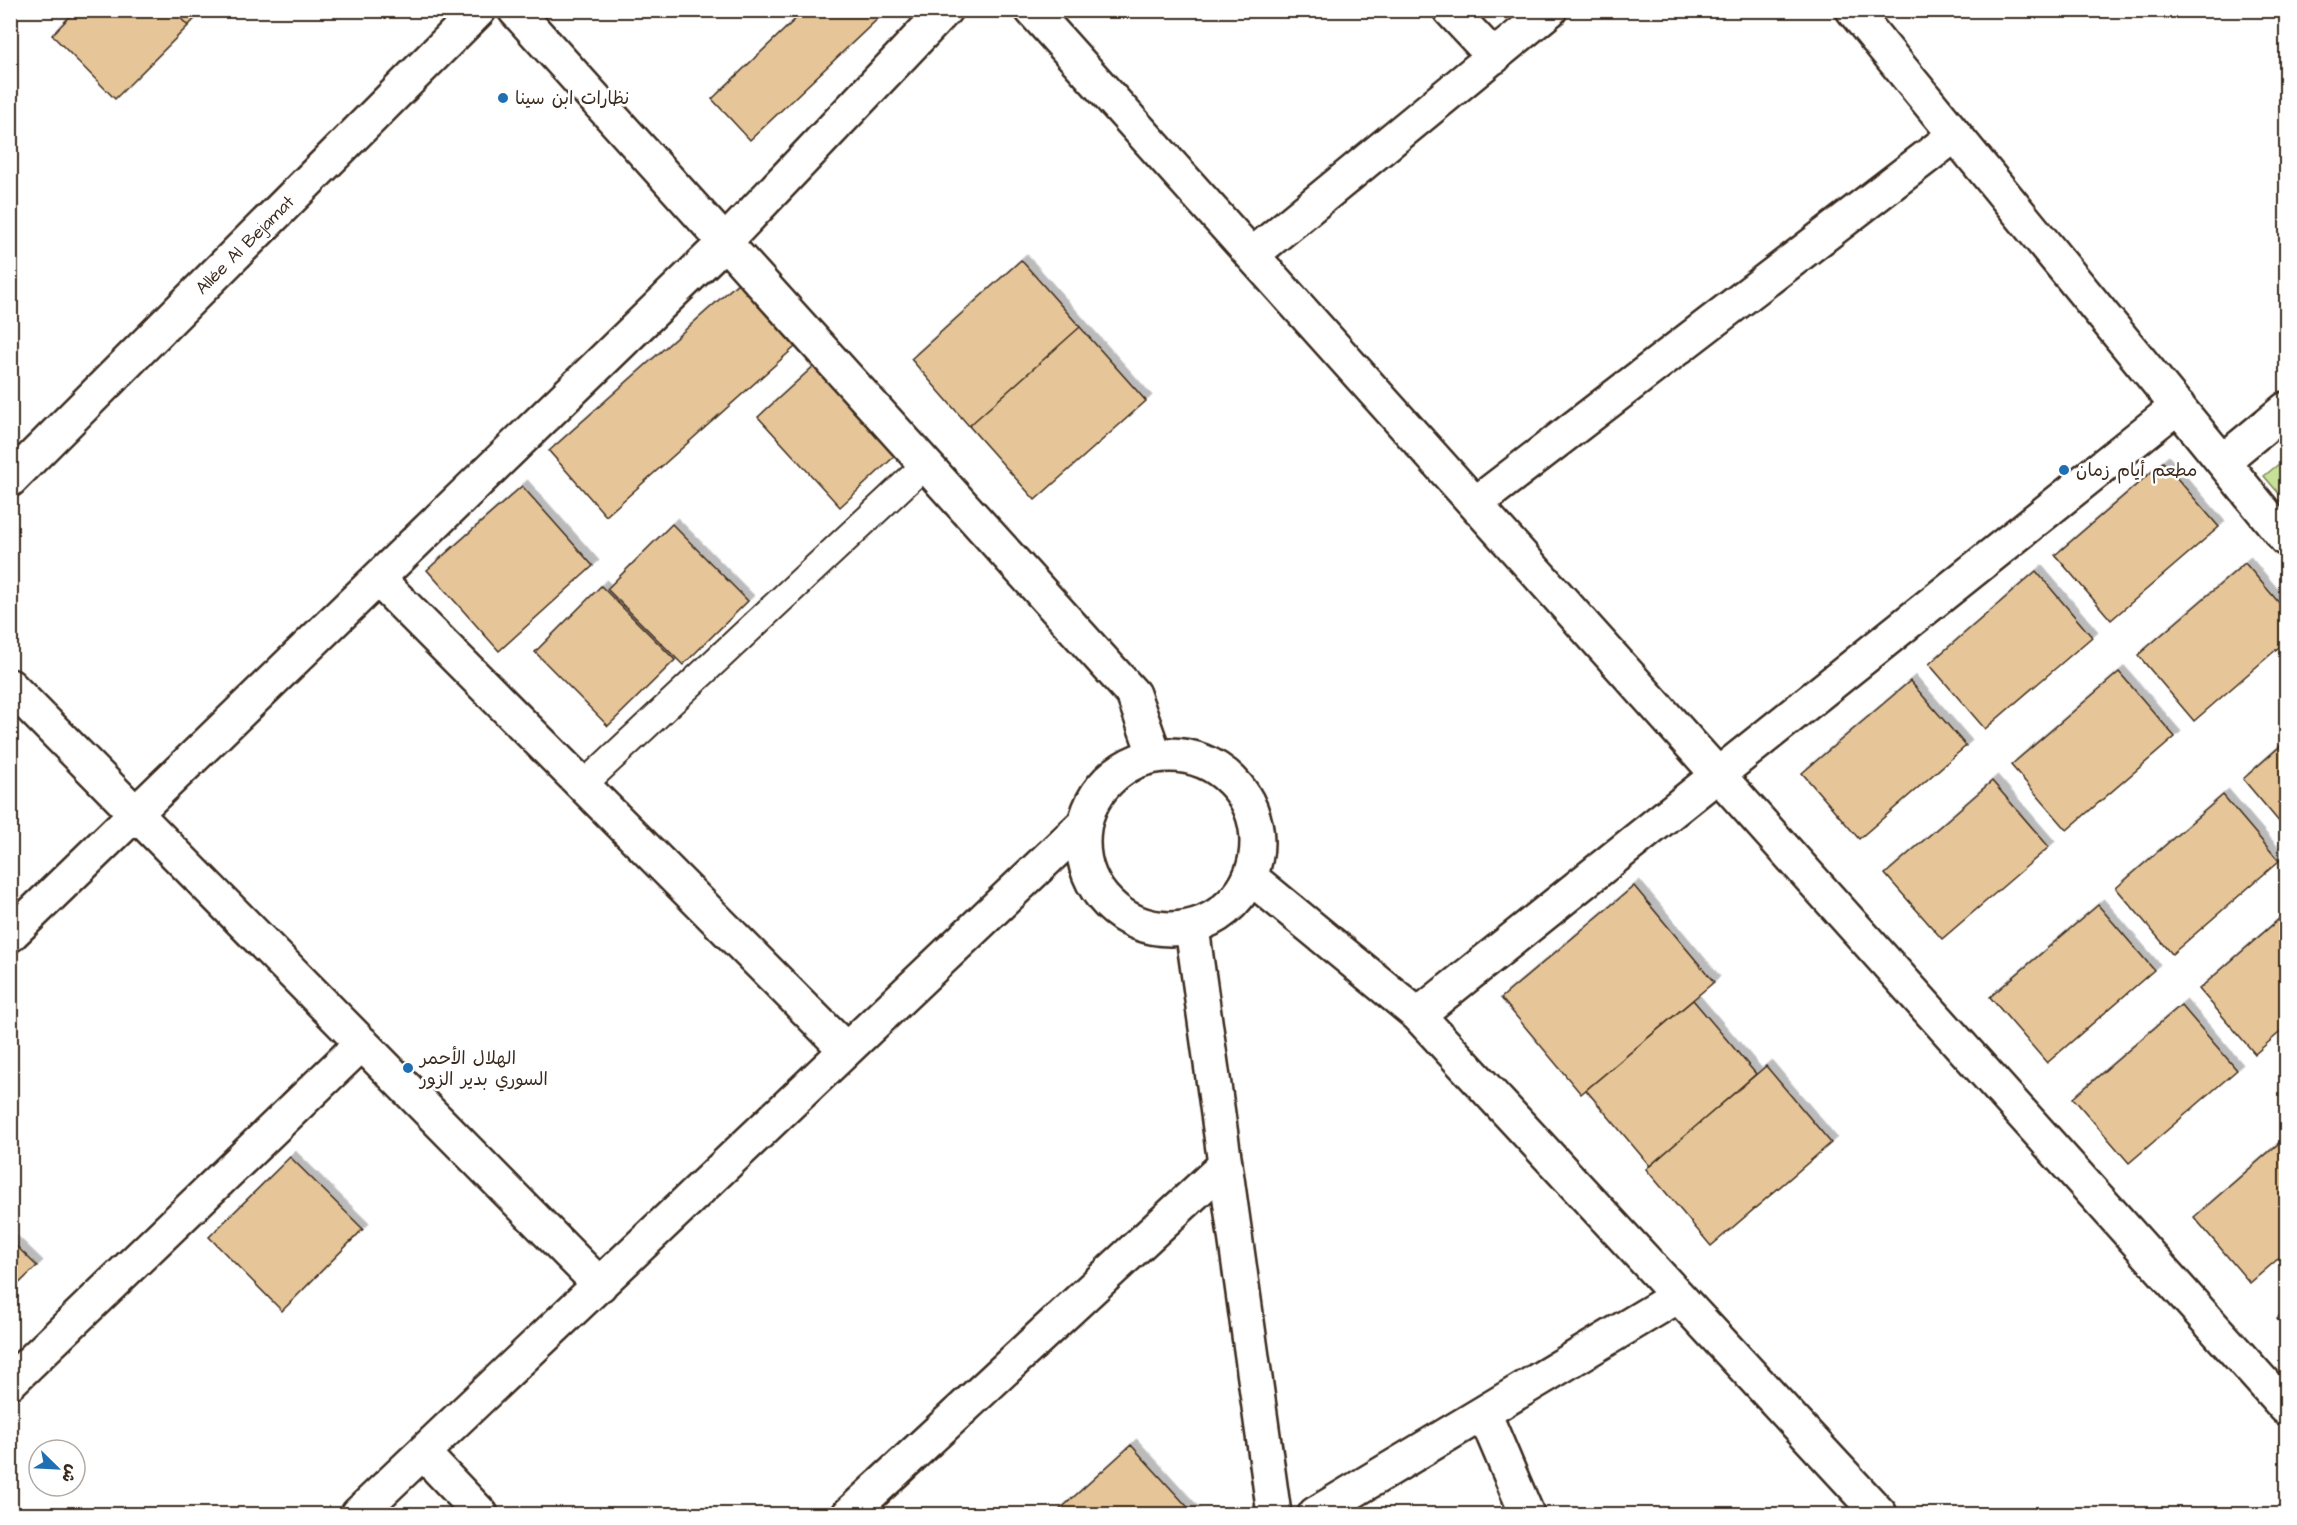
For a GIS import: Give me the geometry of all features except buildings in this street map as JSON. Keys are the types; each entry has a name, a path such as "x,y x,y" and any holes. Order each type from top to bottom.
{"street":[{"name":"Allée Al Bejamat","path":"10,480 479,10"},
{"path":"514,10 1133,694 1155,756"},
{"path":"10,936 724,242 945,10"},
{"path":"1032,10 2286,1408"},
{"path":"1450,10 1494,57"},
{"path":"1252,255 1550,10"},
{"path":"1853,10 2286,539"},
{"path":"1475,504 1955,135"},
{"path":"1418,1016 2178,406"},
{"path":"2223,461 2286,409"},
{"path":"378,579 846,1050"},
{"path":"10,686 600,1285"},
{"path":"1182,755 1207,763 1235,785 1246,799 1255,824 1257,850 1250,877 1237,899 1217,917 1192,928 1163,930 1134,923 1109,907 1091,883 1083,854 1084,824 1093,800 1108,779 1130,764 1155,756 1182,755"},
{"path":"358,1515 1084,824"},
{"path":"1250,877 1418,1016 1880,1515"},
{"path":"1192,928 1274,1515"},
{"path":"10,1382 362,1043"},
{"path":"849,1515 1225,1165"},
{"path":"1315,1515 1678,1296"},
{"path":"1484,1413 1527,1515"},
{"path":"423,1453 481,1515"}],"lane":[{"path":"583,785 925,465"}],"green space":[{"path":"2286,458 2286,502 2264,476"}],"place":[{"name":"نظارات ابن سينا","path":"503,98"},
{"name":"مطعم أيام زمان","path":"2064,470"},
{"name":"الهلال الأحمر السوري بدير الزور","path":"408,1068"}]}
